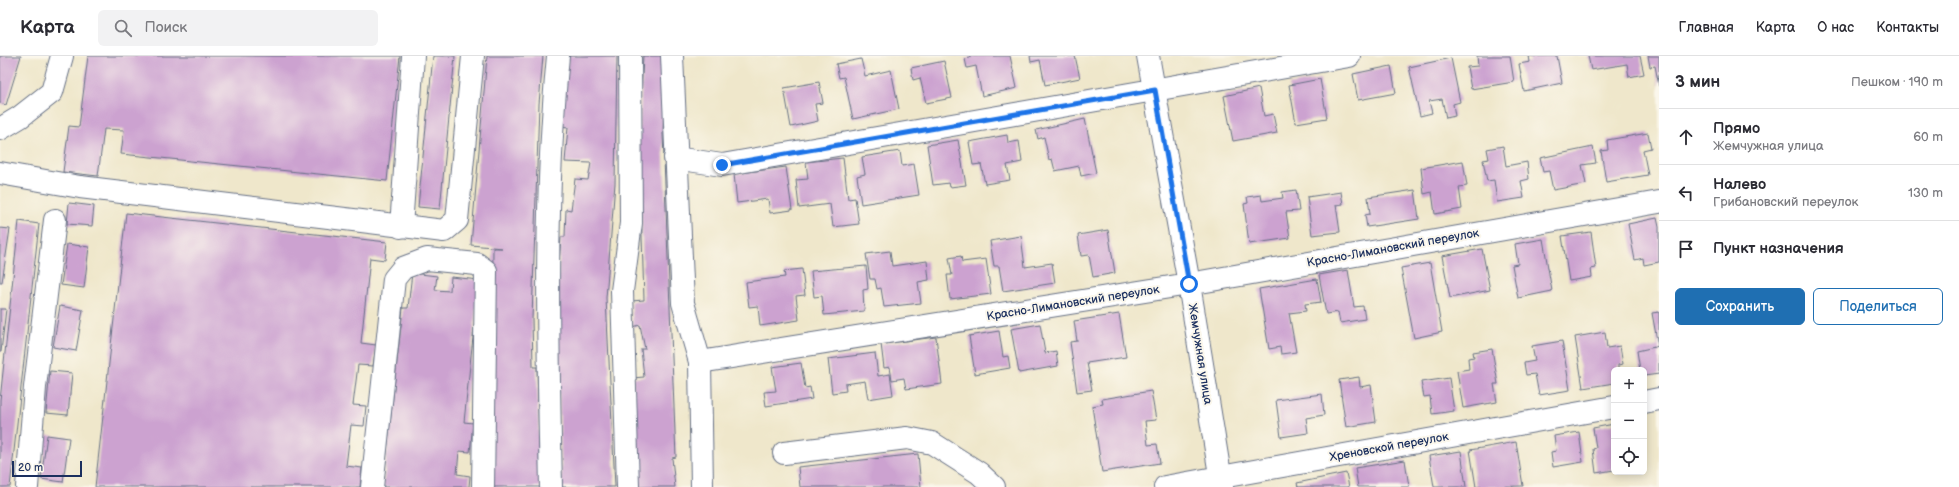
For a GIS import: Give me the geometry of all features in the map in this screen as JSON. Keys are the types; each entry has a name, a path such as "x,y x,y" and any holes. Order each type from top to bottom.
{"street":[{"path":"0,128 20,117 52,92 62,56"},
{"path":"401,227 413,56"},
{"path":"0,173 80,187 444,231 458,220 473,56"},
{"path":"551,487 547,311 551,174 558,56"},
{"path":"628,487 622,291 631,224 630,56"},
{"path":"672,56 675,158 683,303 700,362 702,487"},
{"name":"Жемчужная улица","path":"1148,56 1189,284 1221,482"},
{"path":"675,158 722,165 1350,56"},
{"name":"Красно-Лимановский переулок","path":"700,362 1189,284 1659,202"},
{"path":"27,487 35,387 55,220"},
{"path":"372,487 394,279 403,268 427,259 477,264 486,271 482,487"},
{"path":"1647,401 1659,399"},
{"name":"Хреновской переулок","path":"1165,487 1221,482 1611,408"},
{"path":"784,453 908,438 932,443 979,473 994,487"}],"building":[{"path":"0,56 21,56 6,105 0,103"},
{"path":"88,56 400,56 387,181 121,154 124,130 104,129 98,176 63,172 69,126 79,127"},
{"path":"433,56 455,56 440,209 418,207"},
{"path":"487,56 543,56 539,104 532,319 533,367 537,367 540,487 491,487 493,248 502,248 471,245"},
{"path":"568,56 617,56 615,183 606,298 615,487 562,487 556,303 561,237 565,237 566,209 571,210 575,179 588,180 591,163 565,162 568,127 561,126"},
{"path":"643,56 665,56 663,134 676,457 672,458 675,487 637,487 633,378 644,377 641,349 645,349 640,325 633,327 631,301 644,300 639,139"},
{"path":"969,56 1010,56 1017,88 982,96 976,66 967,68 965,59 970,58"},
{"path":"1030,56 1075,56 1080,78 1045,85 1040,60 1031,62"},
{"path":"1477,56 1510,56 1514,82 1471,89 1467,67 1478,66"},
{"path":"1529,56 1557,56 1562,83 1524,91 1519,64 1530,62"},
{"path":"1588,56 1640,56 1644,74 1629,77 1627,64 1591,70"},
{"path":"1648,56 1659,56 1659,86 1655,66 1650,67"},
{"path":"1451,58 1460,102 1453,104 1455,116 1446,118 1442,99 1429,101 1432,113 1420,116 1409,67"},
{"path":"861,59 865,76 891,70 899,109 853,119 844,77 839,78 836,64"},
{"path":"944,61 952,98 926,103 920,78 913,80 911,68"},
{"path":"1391,66 1396,93 1358,100 1353,74"},
{"path":"1320,79 1327,118 1296,123 1289,85"},
{"path":"819,82 823,103 815,104 818,121 791,127 784,88"},
{"path":"1259,88 1264,116 1273,114 1277,133 1233,141 1224,96"},
{"path":"1085,119 1096,173 1081,176 1079,166 1055,171 1052,159 1049,160 1044,137 1038,139 1036,130"},
{"path":"1648,133 1651,148 1643,150 1648,175 1606,182 1601,151 1608,150 1607,140"},
{"path":"1007,135 1008,143 1019,141 1022,162 1007,165 1010,180 985,184 981,164 973,165 969,142"},
{"path":"958,140 966,185 950,187 949,183 933,185 927,145"},
{"path":"1503,146 1506,166 1527,162 1529,179 1521,181 1524,198 1497,202 1494,180 1487,181 1483,160 1489,159 1487,149"},
{"path":"1593,147 1596,163 1582,165 1586,184 1553,190 1549,171 1543,172 1540,158"},
{"path":"900,151 902,166 914,164 919,195 861,204 857,176 865,174 862,157"},
{"path":"843,158 848,199 855,198 859,224 833,227 830,204 799,208 796,180 808,179 806,162"},
{"path":"1463,161 1467,186 1459,187 1462,209 1435,214 1432,192 1424,194 1421,168"},
{"path":"786,167 792,210 770,213 768,199 737,203 734,174"},
{"path":"1296,190 1299,211 1286,212 1290,238 1249,244 1244,204 1248,203 1247,197 1261,195 1262,201 1283,198 1282,192"},
{"path":"1415,190 1419,219 1367,227 1365,215 1370,214 1368,197"},
{"path":"1341,192 1343,204 1336,205 1340,232 1312,235 1307,197"},
{"path":"69,203 94,206 92,226 67,224"},
{"path":"126,213 387,242 385,260 370,258 361,343 376,345 373,366 358,365 353,405 366,406 364,426 351,425 346,466 362,468 360,487 95,487"},
{"path":"1657,218 1659,227 1659,262 1644,265 1643,258 1635,260 1628,224"},
{"path":"19,221 39,224 10,487 0,487 0,400"},
{"path":"0,228 10,229 2,282 0,282"},
{"path":"1108,230 1115,273 1093,277 1089,255 1081,256 1078,235"},
{"path":"1591,232 1596,268 1591,269 1592,277 1569,281 1562,236"},
{"path":"1021,236 1025,267 1052,263 1055,283 1003,291 999,266 994,266 990,241"},
{"path":"1543,239 1552,291 1518,298 1512,265 1518,264 1515,244"},
{"path":"67,244 89,247 84,288 61,285"},
{"path":"1482,249 1490,290 1450,298 1442,256"},
{"path":"890,251 892,266 927,261 929,280 918,282 921,303 884,307 881,288 877,289 875,279 870,279 866,254"},
{"path":"961,256 962,262 986,259 991,294 950,299 947,275 952,275 949,258"},
{"path":"1430,263 1442,332 1414,338 1401,268"},
{"path":"866,266 868,289 863,290 864,311 824,315 822,296 814,297 811,271"},
{"path":"802,269 805,295 796,296 799,320 760,326 758,306 749,307 746,282 785,277 784,271"},
{"path":"1348,270 1354,307 1363,306 1365,319 1340,323 1338,312 1326,314 1319,275"},
{"path":"412,273 437,276 435,290 450,291 451,277 479,280 464,422 473,423 470,452 459,451 457,474 470,476 469,487 383,487 403,308 408,308"},
{"path":"1317,279 1321,302 1305,304 1306,311 1289,313 1296,352 1281,354 1280,347 1269,349 1259,289"},
{"path":"60,306 83,310 76,351 53,347"},
{"path":"0,309 6,309 1,352 0,352"},
{"path":"1659,312 1659,346 1658,346 1652,313"},
{"path":"1119,314 1126,357 1087,363 1092,390 1077,392 1070,342 1077,341 1074,321"},
{"path":"1040,324 1045,353 1056,351 1058,366 1019,373 1011,329"},
{"path":"999,331 1003,357 1008,356 1010,368 975,374 969,336"},
{"path":"1605,332 1607,348 1620,346 1623,364 1618,365 1618,367 1611,367 1611,383 1583,388 1575,337"},
{"path":"936,337 942,384 906,389 904,378 892,380 890,367 884,368 881,344"},
{"path":"1562,341 1570,390 1539,395 1535,374 1526,375 1524,363 1535,361 1532,346"},
{"path":"1659,346 1659,374 1647,376 1647,367 1640,367 1637,351"},
{"path":"1492,349 1498,384 1494,384 1497,402 1463,408 1457,371 1469,369 1468,358 1474,357 1473,352"},
{"path":"875,353 878,376 890,374 893,395 868,399 865,381 845,384 846,391 832,393 828,359"},
{"path":"801,363 805,388 810,387 812,399 766,406 764,392 776,391 772,367"},
{"path":"50,371 72,373 68,415 46,413"},
{"path":"1359,377 1360,387 1371,385 1376,422 1346,427 1339,380"},
{"path":"1449,378 1454,411 1432,414 1430,396 1424,397 1421,382"},
{"path":"1151,391 1156,420 1145,421 1148,445 1157,444 1160,463 1102,472 1092,406 1103,404 1102,399"},
{"path":"1322,394 1324,415 1306,418 1308,433 1281,437 1276,400"},
{"path":"1611,425 1611,470 1596,473 1593,449 1596,448 1593,428"},
{"path":"1579,432 1583,462 1553,467 1551,452 1556,451 1554,436"},
{"path":"47,435 69,438 63,482 41,479"},
{"path":"1516,442 1523,486 1476,487 1470,450"},
{"path":"1461,451 1466,487 1434,487 1429,456"},
{"path":"918,454 921,487 800,487 798,467"},
{"path":"1405,460 1409,487 1358,487 1355,468"},
{"path":"1346,473 1349,487 1298,487 1297,483"}],"route":[{"path":"722,165 1155,90 1189,284"}]}
